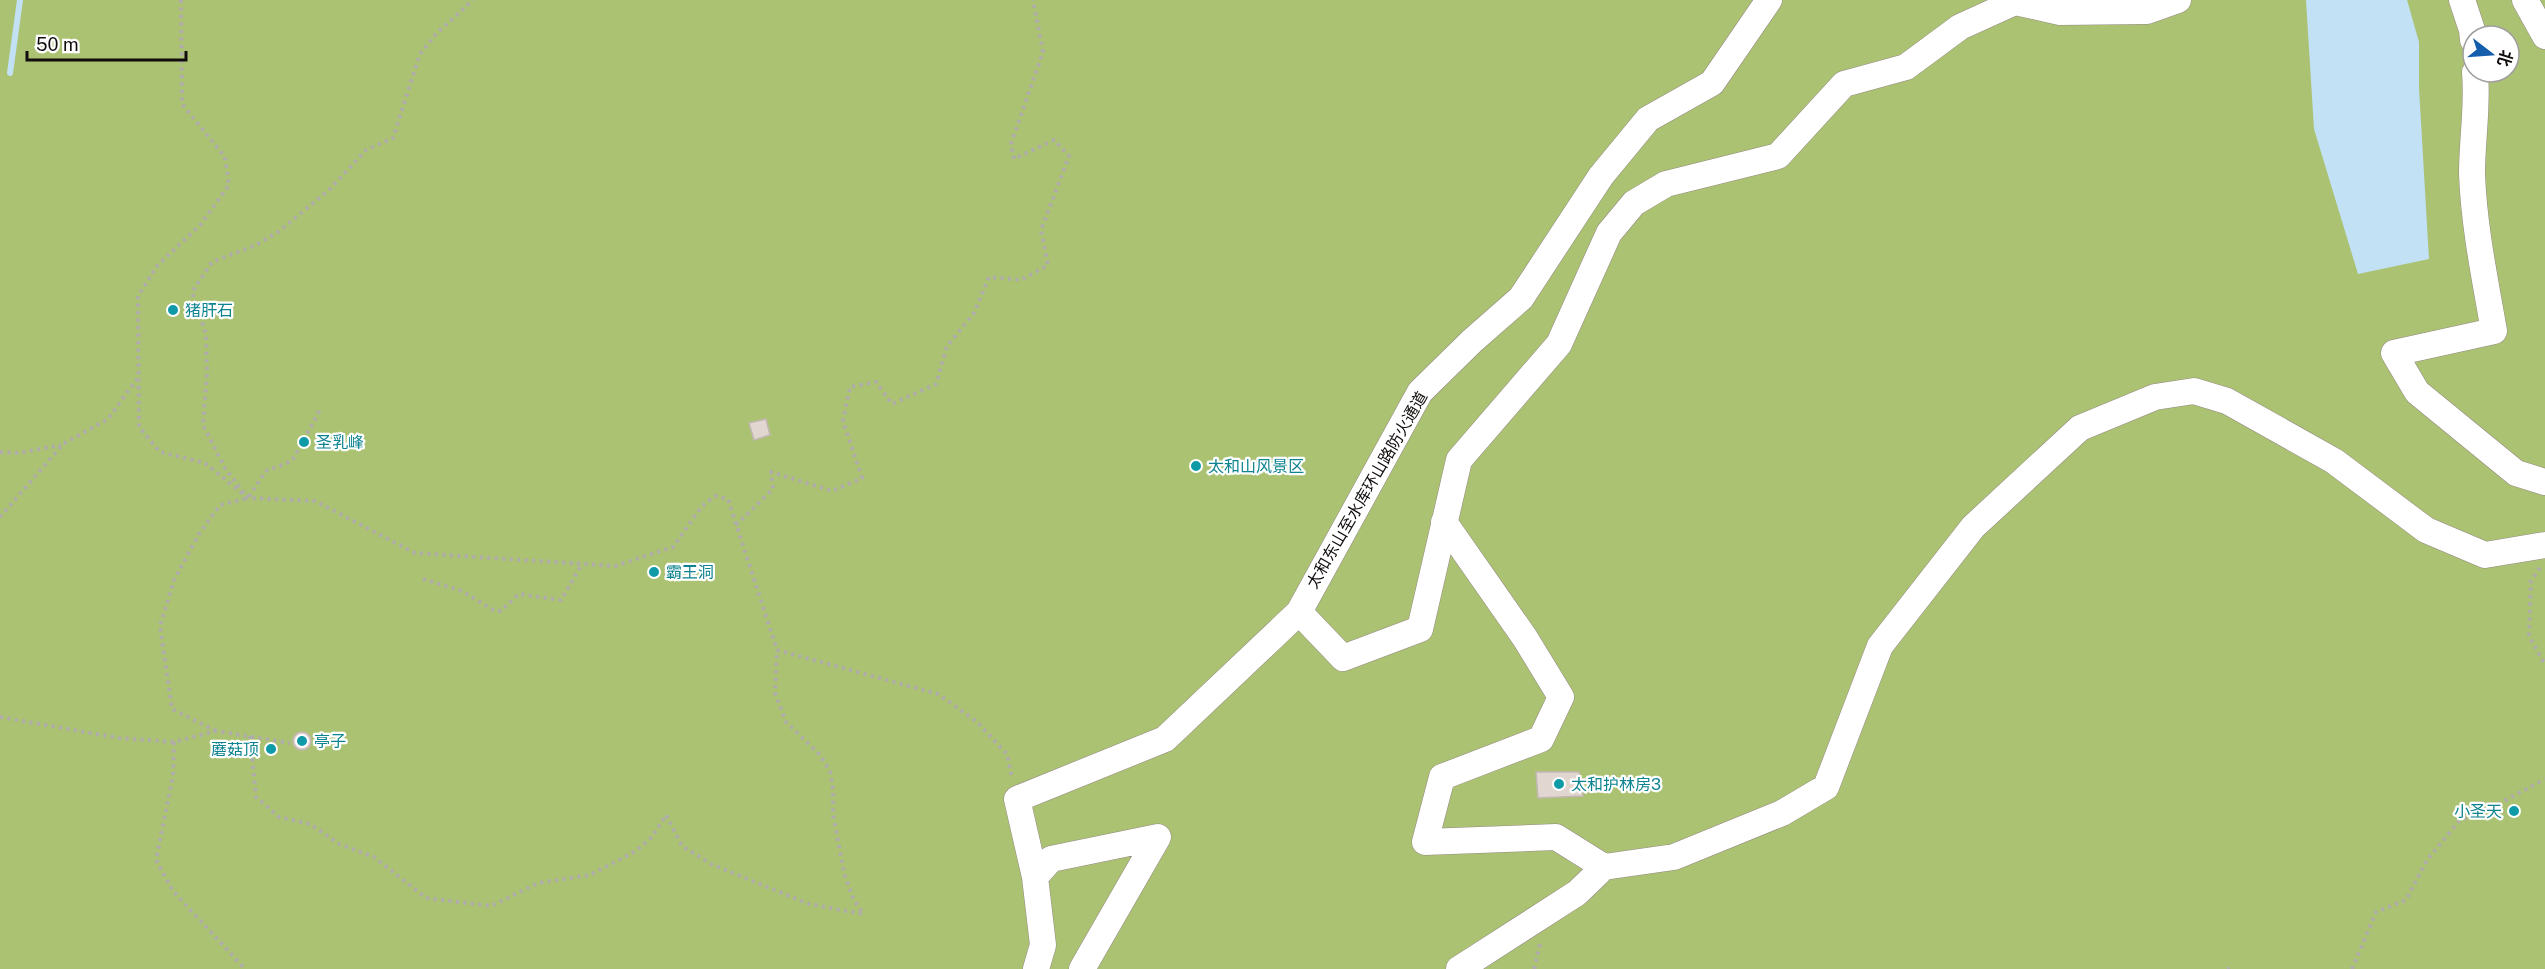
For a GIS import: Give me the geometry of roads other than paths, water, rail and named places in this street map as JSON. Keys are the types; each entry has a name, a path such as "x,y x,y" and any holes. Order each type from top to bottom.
{"lane":[{"name":"太和东山至水库环山路防火通道","path":"1035,877 1017,799 1165,739 1299,612 1420,392 1472,341 1521,298 1601,176 1641,127 1648,119 1712,83 1770,0"},
{"path":"1299,612 1343,658 1420,629 1459,460 1559,344 1609,233 1634,203 1666,184 1778,156 1844,84 1906,68 1960,27 2015,2 2060,12 2148,11 2178,0"},
{"path":"2462,0 2469,24"},
{"path":"2525,0 2545,36"},
{"path":"2476,84 2472,173 2494,331 2394,353 2417,392 2516,473 2545,482"},
{"path":"1459,969 1577,893 1604,867 1674,857 1782,813 1826,787 1880,646 1973,527 2080,428 2155,397 2193,391 2227,400 2334,461 2426,530 2485,555 2545,545"},
{"path":"1444,522 1525,638 1561,697 1541,739 1442,777 1425,842 1556,837 1604,867"},
{"path":"1036,969 1043,945 1035,877 1051,860 1158,837 1082,969"}],"water":[{"path":"2306,0 2407,0 2419,42 2419,88 2429,259 2358,274 2314,129"}],"waterway":[{"path":"10,73 20,0"}],"place":[{"name":"猪肝石","path":"173,310"},
{"name":"圣乳峰","path":"304,442"},
{"name":"太和山风景区","path":"1196,466"},
{"name":"霸王洞","path":"654,572"},
{"name":"亭子","path":"302,741"},
{"name":"蘑菇顶","path":"271,749"},
{"name":"太和护林房3","path":"1559,784"},
{"name":"小圣天","path":"2514,811"}]}
